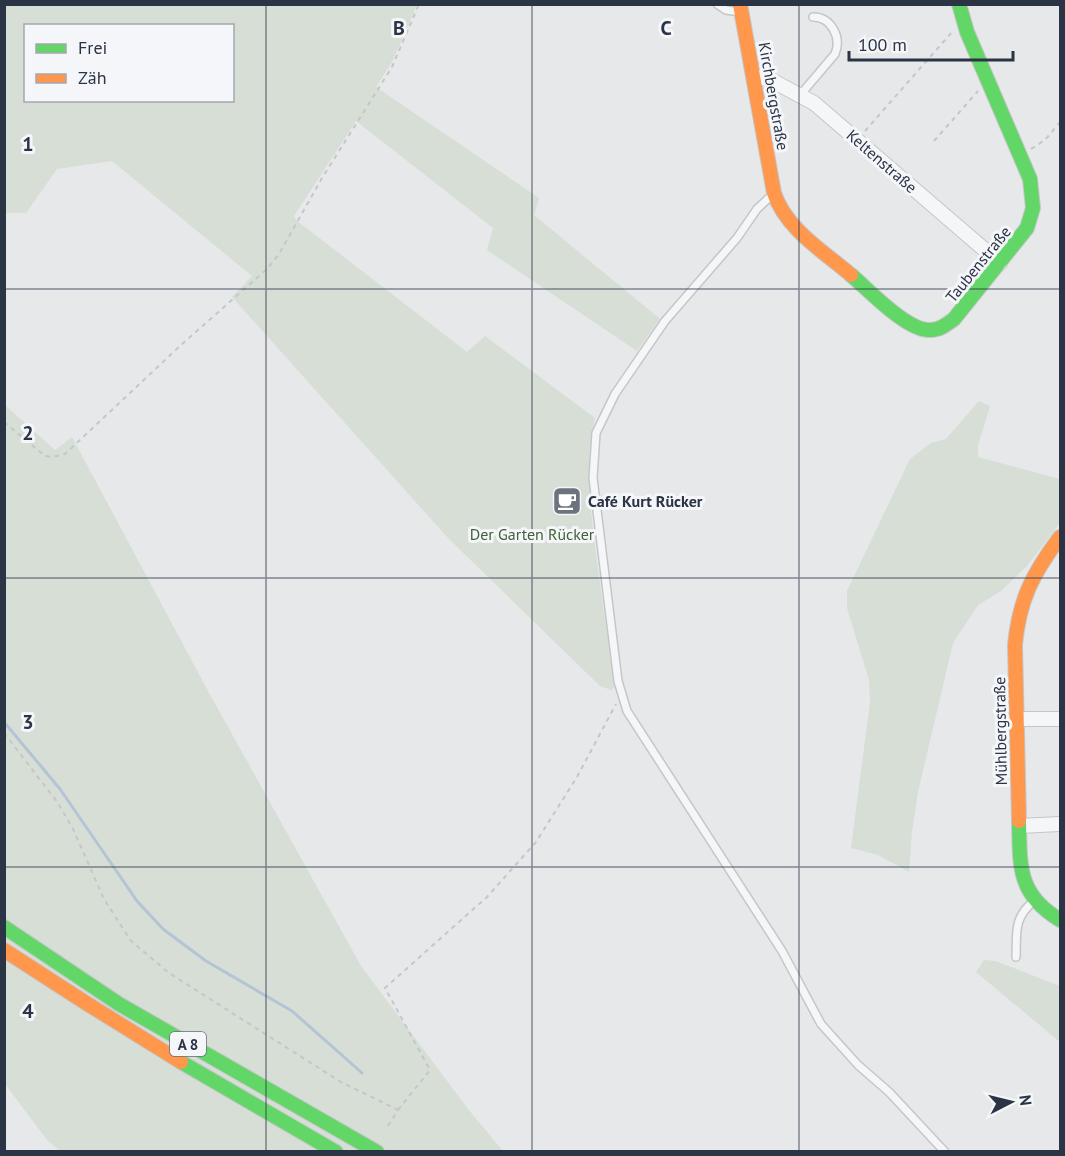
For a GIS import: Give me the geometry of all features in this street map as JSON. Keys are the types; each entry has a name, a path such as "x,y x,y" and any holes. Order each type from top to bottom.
{"main road":[{"name":"Taubenstraße","path":"774,193 778,204 793,226 907,322 924,331 936,331 947,326 954,319 1027,228 1033,208 1030,179 967,32 959,4"},
{"name":"Kirchbergstraße","path":"741,8 774,193"},
{"name":"Mühlbergstraße","path":"1060,537 1038,565 1029,581 1021,603 1015,645 1020,867 1024,882 1034,901 1060,920"},
{"name":"A 8","path":"4,927 119,1004 377,1152"},
{"name":"A 8","path":"4,950 126,1030 336,1152"}],"street":[{"name":"Keltenstraße","path":"754,76 771,80 801,94 1000,262"},
{"path":"1016,719 1060,718"},
{"path":"1018,826 1060,824"}],"lane":[{"path":"717,4 726,10 741,8"},
{"path":"801,94 837,49 836,36 832,27 826,20 813,17"},
{"path":"774,193 757,209 737,238 665,321 615,394 596,433 593,478 621,697 627,711 782,951 821,1024 858,1065 889,1092 945,1152"},
{"path":"1016,957 1018,918 1021,912 1034,901"}],"path":[{"path":"4,422 45,456 65,454 180,345 267,269 279,254 321,178 392,67 419,4"},
{"path":"857,140 942,44"},
{"path":"934,141 979,90"},
{"path":"1020,154 1039,146 1060,122"},
{"path":"386,1129 430,1070 384,988 487,897 536,842 578,777 621,697"},
{"path":"4,733 58,803 74,830 104,899 131,941 169,973 341,1082 398,1110"}],"green space":[{"name":"Der Garten Rücker","path":"4,5 417,5 392,62 376,87 539,198 534,215 660,319 637,351 487,250 493,228 356,121 294,216 296,220 467,352 485,336 595,418 589,466 590,498 615,687 611,690 600,686 448,538 232,297 252,276 112,161 57,169 26,213 5,213"},
{"path":"979,401 990,406 978,445 978,457 1060,479 1060,523 1027,566 1001,591 978,605 953,643 918,792 909,872 878,855 851,848 870,702 869,680 847,608 847,591 910,459 931,443 946,439"},
{"path":"5,405 55,450 72,437 208,691 361,966 468,1109 503,1151 60,1151 47,1140 5,1084"},
{"path":"984,960 995,961 1060,986 1060,1042 976,972"}],"waterway":[{"path":"4,722 60,789 137,901 163,929 206,961 292,1011 362,1073"}],"traffic: fast":[{"path":"851,275 898,316 919,328 935,330 954,319 1027,228 1033,208 1030,179 967,32 959,4"},
{"path":"1019,821 1021,865 1028,889 1046,910 1060,920"},
{"path":"4,927 119,1004 377,1152"},
{"path":"181,1062 336,1152"}],"traffic: slow":[{"path":"740,4 774,193 787,218 796,228 851,275"},
{"path":"1019,821 1015,645 1017,629 1024,601 1035,575 1060,537"},
{"path":"4,950 181,1062"}],"place":[{"name":"Café Kurt Rücker","path":"567,501"}]}
